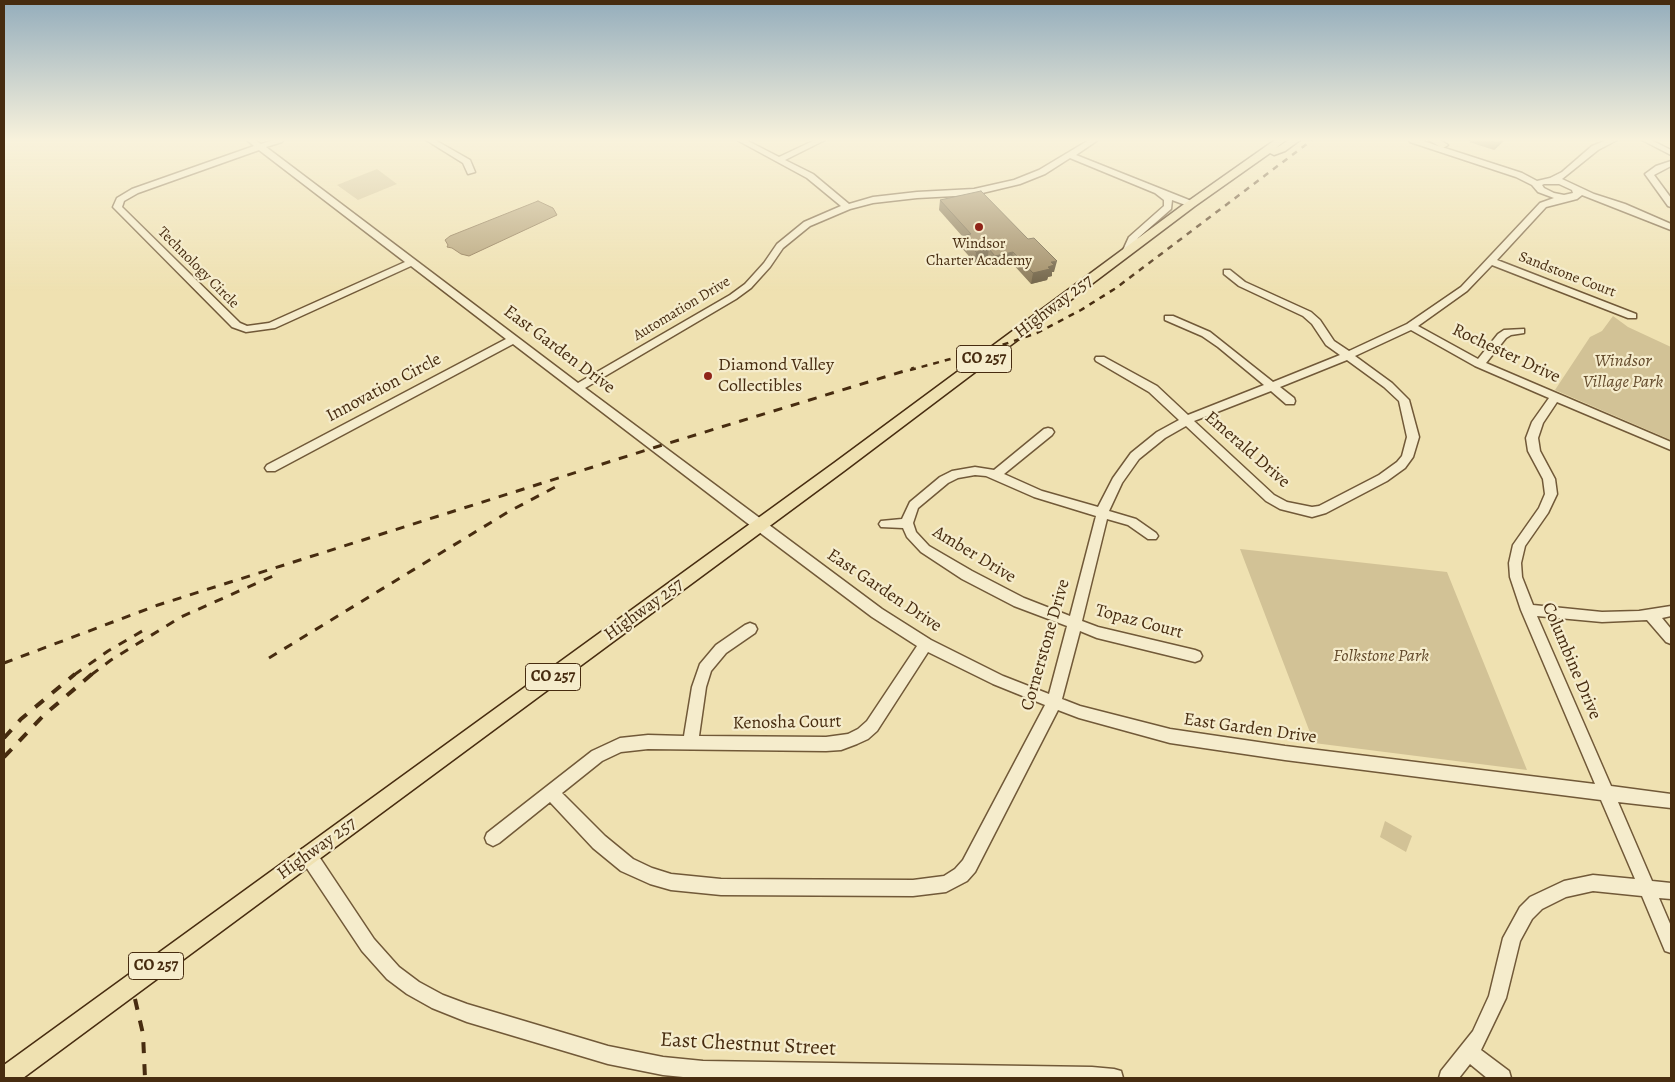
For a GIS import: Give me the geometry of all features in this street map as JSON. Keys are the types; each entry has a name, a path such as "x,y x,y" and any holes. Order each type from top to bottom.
{"main road":[{"name":"Highway 257","path":"5,1078 759,526 1210,190"}],"street":[{"name":"Technology Circle","path":"139,190 122,198 117,206 236,324 253,329 271,326 412,262"},
{"name":"East Garden Drive","path":"318,190 759,526 877,612 926,644 998,680 1054,703 1123,725 1180,738 1285,753 1671,801"},
{"path":"827,190 846,207"},
{"name":"Automation Drive","path":"578,388 733,297 748,286 767,265 780,246 807,224 846,207 872,200 972,190"},
{"path":"1540,190 1543,205"},
{"path":"1544,190 1551,195 1639,215"},
{"path":"1567,198 1577,196 1576,190"},
{"path":"1580,190 1671,227"},
{"path":"1661,190 1671,204"},
{"path":"1155,191 1191,204"},
{"path":"1128,250 1134,237 1169,204 1168,199 1155,191"},
{"name":"Cornerstone Drive","path":"552,792 599,842 626,865 650,876 671,882 720,886 913,888 946,884 961,875 969,866 1054,703 1102,513 1117,481 1136,456 1161,435 1186,420 1348,356 1411,326 1464,289 1543,205 1567,198"},
{"name":"Sandstone Court","path":"1491,261 1632,316"},
{"name":"Emerald Drive","path":"1100,359 1146,384 1276,502 1297,510 1312,512 1326,509 1396,470 1407,457 1413,437 1404,400 1388,385 1327,340 1316,322 1308,314 1242,284 1227,272"},
{"path":"1169,318 1200,332 1222,345 1290,402"},
{"name":"Rochester Drive","path":"1411,326 1479,364 1671,446"},
{"path":"1479,364 1502,336 1508,332 1520,331"},
{"name":"Innovation Circle","path":"272,468 514,339"},
{"name":"Columbine Drive","path":"1556,397 1538,422 1532,438 1534,451 1549,480 1551,494 1549,501 1519,545 1515,562 1518,582 1528,610 1671,945"},
{"path":"996,475 1048,432"},
{"path":"885,524 907,523 909,513 917,502 952,475 975,471 996,475 1038,494 1132,522 1152,536"},
{"name":"Amber Drive","path":"907,523 911,534 925,549 967,575 1019,602 1074,624"},
{"path":"1528,610 1602,617 1671,612"},
{"path":"1650,614 1671,638"},
{"name":"Topaz Court","path":"1074,624 1119,638 1195,656"},
{"path":"690,743 699,687 705,668 721,650 750,629"},
{"name":"Kenosha Court","path":"493,838 597,756 620,745 648,742 826,744 840,743 852,739 863,734 872,726 926,644"},
{"name":"East Chestnut Street","path":"308,855 368,945 393,973 413,988 438,1002 467,1013 608,1055 663,1066 704,1070 1092,1076 1114,1078"},
{"path":"1448,1078 1479,1037 1497,998 1512,938 1526,913 1536,903 1564,888 1577,885 1602,883 1671,891"},
{"path":"1469,1052 1502,1078"}],"green space":[{"path":"345,190 381,190 358,200"},
{"name":"Windsor Village Park","path":"1613,316 1628,327 1671,347 1671,440 1555,390 1590,337 1602,331"},
{"name":"Folkstone Park","path":"1240,549 1447,572 1527,770 1314,743"},
{"path":"1385,821 1412,836 1406,852 1380,837"}],"shaded area":[{"path":"538,201 553,208 557,215 469,256 447,247 448,245 445,240 450,236"}],"building":[{"name":"Windsor Charter Academy","path":"981,191 1028,239 1034,238 1057,261 1051,262 1054,265 1048,267 1050,269 1033,273 1013,252 995,256 989,249 976,252 962,236 971,234 940,200"}],"railway":[{"path":"910,370 1002,345 1037,333 1081,310 1116,288 1245,190"},
{"path":"4,663 158,605 656,447 914,368"},
{"path":"269,658 508,512 561,484"},
{"path":"91,675 111,660 181,617 275,575"},
{"path":"74,675 108,651 144,630"},
{"path":"4,738 21,719 75,674"},
{"path":"4,757 44,715 92,674"},
{"path":"135,999 143,1034 145,1078"}],"place":[{"name":"Windsor Charter Academy","path":"979,227"},
{"name":"Diamond Valley Collectibles","path":"708,376"}]}
